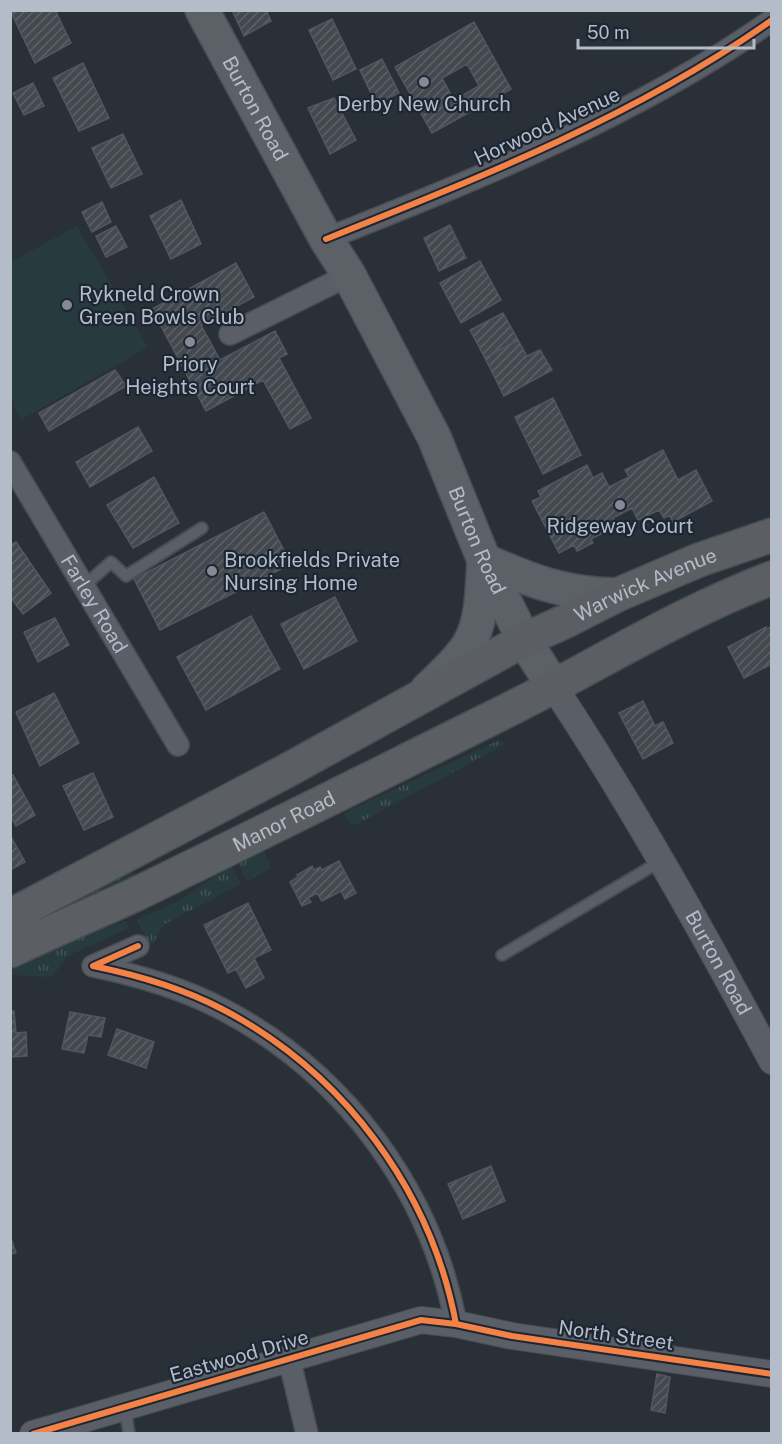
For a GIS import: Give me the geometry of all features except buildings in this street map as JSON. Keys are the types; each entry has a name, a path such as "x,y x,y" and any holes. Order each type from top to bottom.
{"highway":[{"name":"Warwick Avenue","path":"524,640 617,595 699,560 771,535"},
{"name":"Warwick Avenue","path":"554,687 607,656 732,593 771,578"},
{"path":"10,916 286,771 524,640 546,642 573,638 645,606 665,600 732,593"},
{"name":"Manor Road","path":"10,951 129,897 554,687"}],"main road":[{"name":"Burton Road","path":"202,10 326,239 349,275 434,437 484,560 524,640 554,687"},
{"path":"420,697 462,654 469,643 478,614 484,560 547,585 572,592 617,595"}],"street":[{"name":"Horwood Avenue","path":"326,239 486,174 616,112 695,70 771,20"},
{"path":"230,334 349,275"},
{"name":"Farley Road","path":"10,462 178,745"},
{"name":"Burton Road","path":"554,687 624,797 740,1001 771,1062"},
{"path":"138,946 93,966 139,976 223,1009 255,1028 291,1054 348,1105 394,1166 429,1231 445,1274 456,1324"},
{"name":"Eastwood Drive","path":"33,1434 421,1320 456,1324"},
{"name":"North Street","path":"456,1324 522,1337 771,1374"},
{"path":"289,1358 307,1434"}],"lane":[{"path":"84,586 111,562 126,576 202,528"},
{"path":"502,955 661,861"},
{"path":"125,1406 129,1434"}],"green space":[{"name":"Rykneld Crown Green Bowls Club","path":"77,226 148,347 21,420 11,402 11,262"},
{"path":"497,741 507,743 355,825 349,823 344,813"},
{"path":"263,849 271,868 247,881 238,862"},
{"path":"231,865 241,884 165,924 153,945 146,938 138,919 177,902"},
{"path":"131,869 136,877 11,933"},
{"path":"125,921 129,928 66,958 52,977 11,975 11,971 54,947"}],"cycle path":[{"path":"326,239 441,193 555,143 666,86 772,20"},
{"path":"138,946 93,966 159,983 222,1009 266,1035 306,1066 343,1101 375,1140 403,1182 426,1227 444,1275 456,1324"},
{"path":"33,1434 421,1320 456,1324 512,1336 772,1374"}],"place":[{"name":"Derby New Church","path":"424,82"},
{"name":"Rykneld Crown Green Bowls Club","path":"67,305"},
{"name":"Priory Heights Court","path":"190,342"},
{"name":"Ridgeway Court","path":"620,505"},
{"name":"Brookfields Private Nursing Home","path":"212,571"}]}
